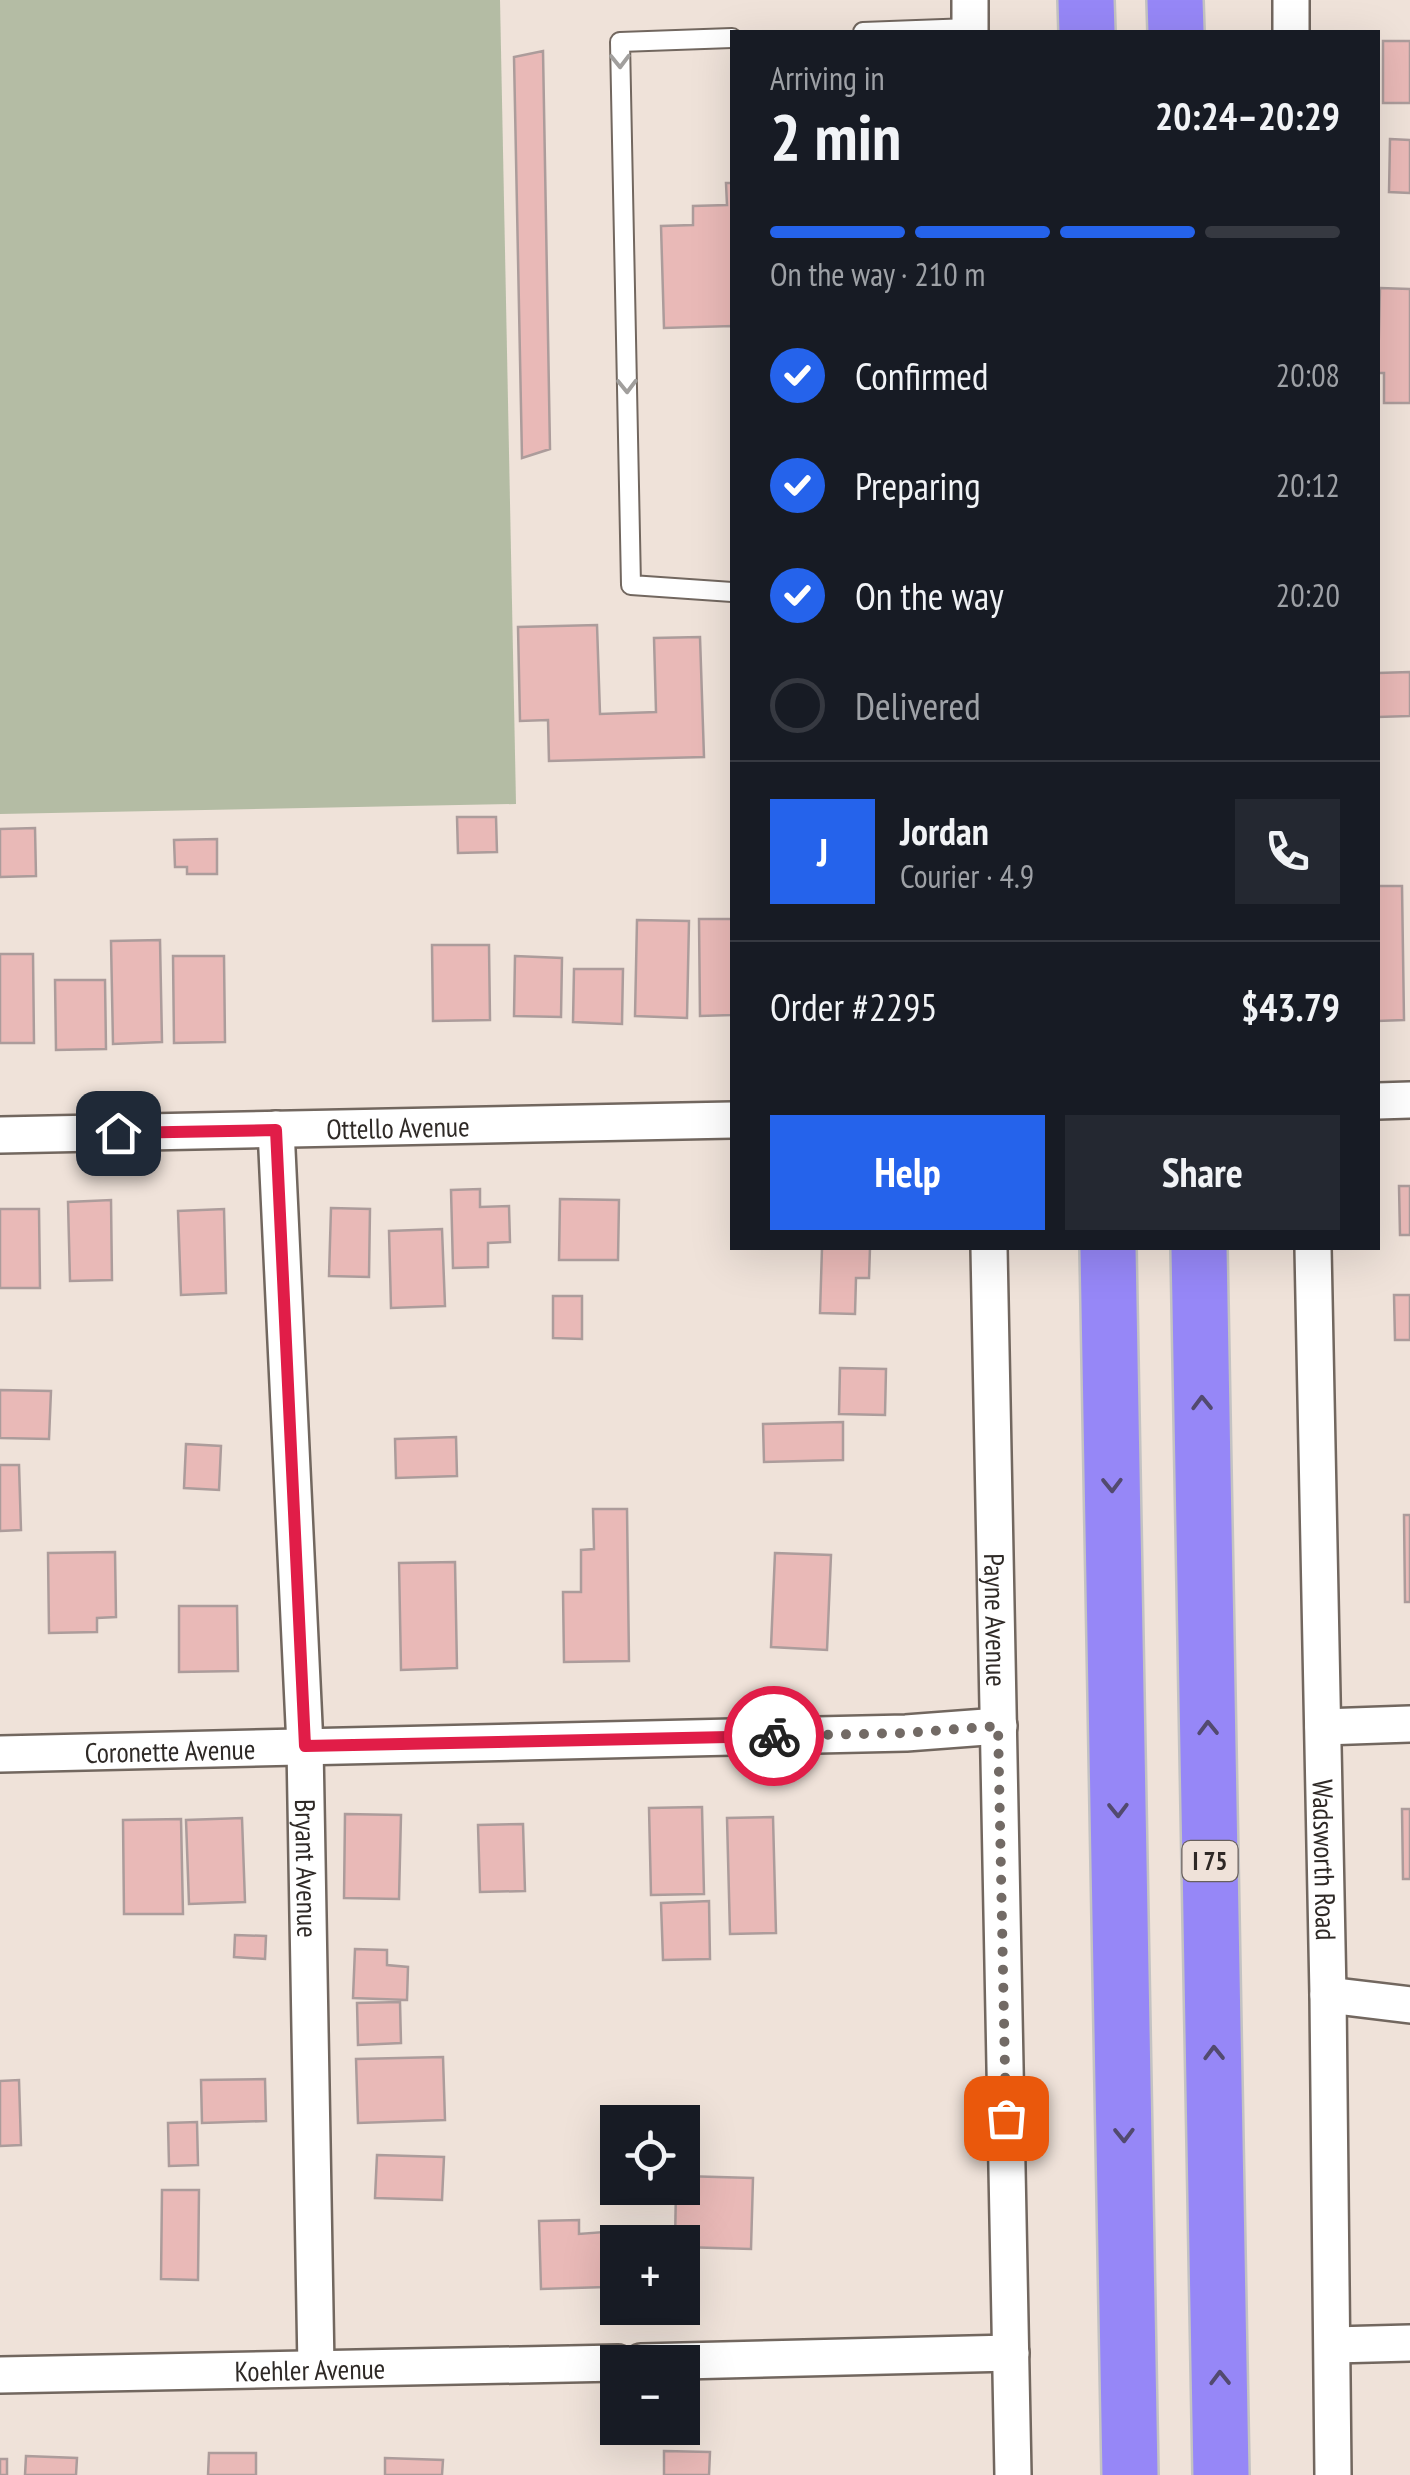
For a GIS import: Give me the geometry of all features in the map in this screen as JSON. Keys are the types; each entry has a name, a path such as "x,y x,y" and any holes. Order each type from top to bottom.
{"highway":[{"path":"1086,0 1086,30"},
{"path":"1175,0 1176,30"},
{"path":"1108,1250 1130,2475"},
{"name":"I 75","path":"1199,1250 1222,2475"}],"street":[{"path":"1291,0 1291,30"},
{"path":"1380,1101 1410,1100"},
{"name":"Ottello Avenue","path":"0,1136 730,1120"},
{"name":"Bryant Avenue","path":"276,1130 305,1746 316,2368"},
{"name":"Payne Avenue","path":"989,1250 1013,2475"},
{"name":"Wadsworth Road","path":"1313,1250 1334,2345 1333,2475"},
{"path":"1323,1727 1410,1724"},
{"name":"Coronette Avenue","path":"0,1754 906,1733 998,1726"},
{"path":"1328,1995 1410,2005"},
{"path":"1334,2345 1410,2343"},
{"path":"700,2361 1011,2353"},
{"name":"Koehler Avenue","path":"0,2375 600,2363"}],"lane":[{"path":"881,30 970,20"},
{"path":"730,38 620,42 631,585 730,592"}],"green space":[{"path":"0,0 500,0 516,804 0,814"}],"building":[{"path":"1383,41 1410,41 1410,103 1383,103"},
{"path":"543,51 550,449 522,458 514,57"},
{"path":"1390,139 1410,140 1410,193 1389,192"},
{"path":"726,183 730,183 730,326 664,328 661,226 693,225 693,206 727,205"},
{"path":"1380,288 1410,289 1410,403 1384,403 1384,373 1380,373"},
{"path":"597,625 600,714 656,712 654,638 700,637 704,757 549,761 548,720 520,721 518,627"},
{"path":"1410,672 1410,716 1380,717 1380,673"},
{"path":"457,817 496,817 497,852 458,853"},
{"path":"35,828 36,876 0,877 0,829"},
{"path":"217,839 217,874 187,874 187,867 175,867 174,840"},
{"path":"1380,886 1402,886 1404,1020 1380,1021"},
{"path":"699,919 730,919 730,1015 700,1016"},
{"path":"637,920 689,921 687,1018 635,1016"},
{"path":"160,940 162,1042 113,1044 111,941"},
{"path":"432,945 489,945 490,1020 433,1021"},
{"path":"0,954 33,954 34,1043 0,1043"},
{"path":"173,956 224,956 225,1042 174,1043"},
{"path":"515,956 562,958 561,1017 514,1016"},
{"path":"574,969 623,969 622,1024 573,1022"},
{"path":"55,980 105,980 106,1049 56,1050"},
{"path":"1399,1186 1410,1186 1410,1235 1400,1235"},
{"path":"480,1189 480,1207 509,1206 510,1242 488,1243 488,1267 453,1268 451,1190"},
{"path":"560,1199 619,1200 618,1260 559,1260"},
{"path":"111,1200 112,1280 70,1281 68,1202"},
{"path":"331,1208 370,1209 369,1277 329,1276"},
{"path":"0,1209 39,1209 40,1288 0,1288"},
{"path":"224,1209 226,1293 181,1295 178,1211"},
{"path":"442,1229 445,1306 391,1308 389,1231"},
{"path":"822,1250 870,1250 869,1278 856,1278 855,1314 820,1313"},
{"path":"1394,1295 1410,1295 1410,1340 1395,1340"},
{"path":"553,1296 582,1296 582,1339 553,1338"},
{"path":"840,1368 886,1369 885,1415 839,1414"},
{"path":"0,1390 51,1391 49,1439 0,1438"},
{"path":"843,1422 843,1460 764,1462 763,1424"},
{"path":"456,1437 457,1476 396,1478 395,1439"},
{"path":"186,1444 221,1446 219,1490 184,1488"},
{"path":"0,1465 19,1465 21,1530 0,1531"},
{"path":"593,1509 627,1509 629,1661 564,1662 563,1592 581,1592 581,1550 594,1549"},
{"path":"1404,1515 1410,1515 1410,1602 1405,1602"},
{"path":"115,1552 116,1617 97,1618 97,1632 49,1633 48,1553"},
{"path":"775,1553 831,1555 827,1650 771,1647"},
{"path":"455,1562 457,1668 401,1670 399,1563"},
{"path":"179,1606 237,1606 238,1671 179,1672"},
{"path":"702,1807 704,1894 651,1895 649,1808"},
{"path":"1402,1809 1410,1809 1410,1879 1403,1879"},
{"path":"345,1814 401,1815 399,1899 344,1898"},
{"path":"773,1817 776,1933 730,1934 727,1818"},
{"path":"242,1818 245,1902 189,1904 186,1820"},
{"path":"181,1819 183,1914 124,1914 123,1820"},
{"path":"523,1824 525,1891 480,1892 478,1825"},
{"path":"709,1901 710,1959 663,1960 661,1903"},
{"path":"235,1935 266,1936 265,1959 234,1957"},
{"path":"355,1949 387,1950 387,1965 408,1967 407,2000 353,1998"},
{"path":"400,2002 401,2043 358,2045 357,2003"},
{"path":"443,2057 445,2120 358,2123 356,2059"},
{"path":"265,2079 266,2121 202,2123 201,2080"},
{"path":"19,2080 21,2145 0,2146 0,2081"},
{"path":"197,2122 198,2165 169,2166 168,2123"},
{"path":"377,2155 444,2157 442,2200 375,2198"},
{"path":"700,2177 753,2178 751,2249 700,2248 700,2225 675,2225 676,2205 700,2205"},
{"path":"162,2190 199,2190 198,2280 161,2279"},
{"path":"579,2220 579,2234 600,2232 600,2287 541,2289 539,2221"},
{"path":"664,2451 710,2452 709,2475 664,2475"},
{"path":"209,2453 256,2453 256,2475 208,2475"},
{"path":"26,2456 77,2458 76,2475 25,2475"},
{"path":"385,2458 443,2460 442,2475 385,2475"},
{"path":"0,2459 7,2459 7,2475 0,2475"}],"way so far":[{"path":"774,1736 998,1726 1006,2118"}],"route":[{"path":"118,1133 276,1130 305,1746 774,1736"}]}
